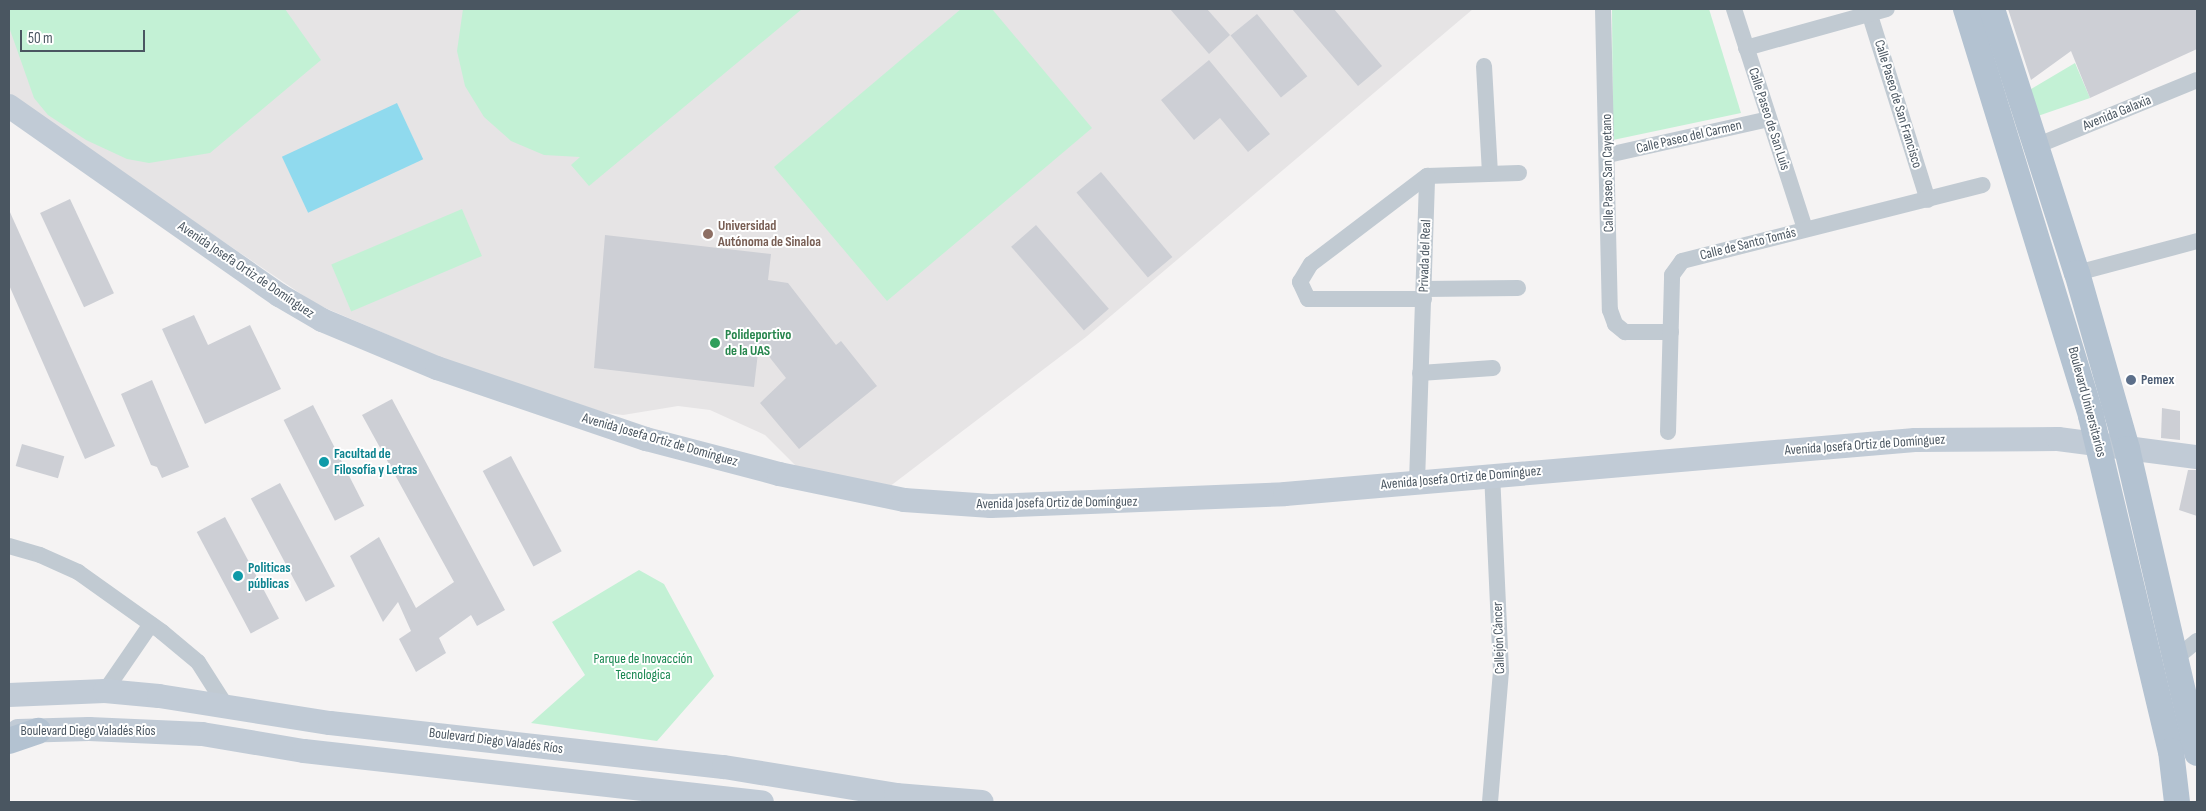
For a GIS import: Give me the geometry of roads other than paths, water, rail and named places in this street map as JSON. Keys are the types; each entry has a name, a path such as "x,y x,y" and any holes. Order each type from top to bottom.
{"main road":[{"name":"Boulevard Universitarios","path":"1966,9 2058,298 2099,444 2176,790"},
{"name":"Boulevard Universitarios","path":"1992,9 2077,273 2127,449 2197,753"},
{"path":"9,741 38,731"},
{"path":"2165,802 2176,790"}],"street":[{"name":"Calle Paseo San Cayetano","path":"1603,9 1608,155 1610,310 1615,324 1625,332 1672,332"},
{"name":"Calle Paseo de San Luis","path":"1734,9 1805,229"},
{"path":"1746,48 1869,11 1887,9"},
{"name":"Calle Paseo de San Francisco","path":"1869,11 1928,200"},
{"path":"1484,66 1490,173"},
{"name":"Avenida Galaxia","path":"2036,146 2197,80"},
{"name":"Avenida Josefa Ortiz de Domínguez","path":"9,106 271,289 322,320 436,368 646,439 779,474 904,500 991,506 1285,494 1492,474 1915,440 2058,439 2197,457"},
{"name":"Calle Paseo del Carmen","path":"1608,155 1769,119"},
{"path":"1518,288 1308,299 1300,282 1311,264 1427,176 1490,173 1519,174"},
{"name":"Privada del Real","path":"1417,482 1427,176"},
{"name":"Calle de Santo Tomás","path":"1668,432 1672,275 1682,261 1983,185"},
{"path":"2077,273 2197,241"},
{"path":"1420,374 1494,368"},
{"name":"Callejón Cáncer","path":"1490,802 1502,671 1492,474"},
{"path":"9,546 40,555 78,572 150,624 198,662 226,706"},
{"path":"105,691 150,624"},
{"path":"2176,657 2197,641"},
{"name":"Boulevard Diego Valadés Ríos","path":"9,695 105,691 226,706 330,723 715,766 896,795 982,802"},
{"name":"Boulevard Diego Valadés Ríos","path":"9,731 89,728 202,734 304,751 762,802"}],"water":[{"path":"397,103 423,159 308,213 282,157"}],"place":[{"name":"Universidad Autónoma de Sinaloa","path":"708,234"},
{"name":"Polideportivo de la UAS","path":"715,343"},
{"name":"Pemex","path":"2131,380"},
{"name":"Facultad de Filosofía y Letras","path":"324,462"},
{"name":"Politicas públicas","path":"238,576"}],"park label":[{"name":"Parque de Inovacción Tecnologica","path":"643,668"}]}
